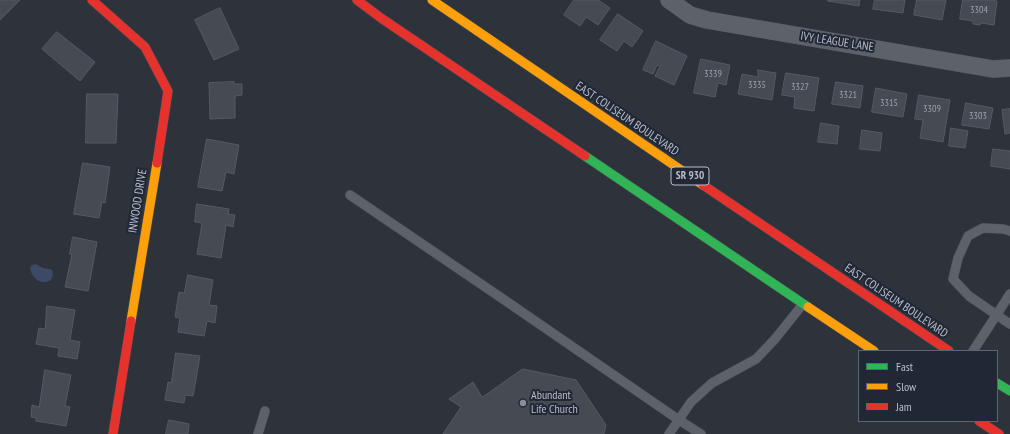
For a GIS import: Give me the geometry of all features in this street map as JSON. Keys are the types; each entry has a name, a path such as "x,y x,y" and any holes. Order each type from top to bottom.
{"main road":[{"name":"INWOOD DRIVE","path":"92,0 145,47 168,91 113,434"},
{"path":"357,0 381,18 872,350"},
{"name":"EAST COLISEUM BOULEVARD","path":"432,0 948,350"},
{"path":"998,384 1010,391"},
{"path":"981,422 999,434"}],"street":[{"name":"IVY LEAGUE LANE","path":"669,0 690,15 706,20 993,68 1010,68"}],"lane":[{"path":"350,195 701,434"},
{"path":"1010,231 1003,229 983,228 968,236 958,258 953,279 969,296 1010,324"},
{"path":"974,350 1010,294"},
{"path":"669,434 692,402 712,383 756,360 803,304"},
{"path":"258,434 265,411"}],"water":[{"path":"36,264 43,268 52,270 53,274 51,280 42,282 34,278 30,267"}],"building":[{"path":"0,0 20,0 0,20"},
{"path":"574,0 598,0 610,8 598,25 586,17 580,26 564,15"},
{"path":"828,0 860,0 859,6"},
{"path":"875,0 905,0 903,13 873,9"},
{"path":"917,0 946,0 942,20 914,15"},
{"path":"963,0 997,1 994,25 981,23 980,25 973,24 973,21 960,19"},
{"path":"220,8 239,49 214,60 195,20"},
{"path":"618,14 643,31 632,47 624,41 617,51 600,40"},
{"path":"57,32 95,62 80,81 42,49"},
{"path":"656,41 687,56 674,85 655,76 660,66 657,65 653,74 643,70"},
{"path":"701,59 730,65 726,85 718,83 715,97 694,93"},
{"path":"758,70 776,73 772,100 738,94 742,74 758,77"},
{"path":"786,73 819,78 814,111 794,108 795,97 782,95"},
{"path":"234,82 234,84 242,84 242,95 235,96 235,118 210,119 209,83"},
{"path":"836,82 863,86 860,108 832,104"},
{"path":"876,88 907,94 903,117 872,112"},
{"path":"87,94 118,94 116,143 86,143"},
{"path":"919,95 950,100 943,142 920,138 923,120 915,119"},
{"path":"966,103 993,108 989,129 962,125"},
{"path":"1010,109 1010,133 1005,134 1002,110"},
{"path":"821,123 839,126 837,144 818,142"},
{"path":"951,128 968,131 965,148 949,146"},
{"path":"862,130 882,133 880,151 860,149"},
{"path":"207,139 239,145 234,174 226,172 222,191 198,187"},
{"path":"993,149 1010,151 1010,169 991,166"},
{"path":"83,163 110,167 105,203 102,202 99,218 74,214"},
{"path":"197,204 229,209 228,214 235,215 233,227 226,225 221,258 197,254 202,223 195,222"},
{"path":"73,237 97,242 88,291 65,287 72,254 70,254"},
{"path":"188,275 213,280 209,305 217,306 215,323 207,321 204,336 178,332 180,318 175,317 179,292 184,293"},
{"path":"47,306 75,310 70,340 80,342 77,359 58,356 59,348 36,344 39,328 45,329"},
{"path":"176,353 200,356 193,396 185,395 184,403 165,400 168,382 171,383"},
{"name":"Abundant Life Church","path":"523,369 576,380 606,425 604,434 443,434 461,407 449,399 473,382 482,397"},
{"path":"45,370 71,375 65,406 70,407 66,426 36,421 36,418 31,417 32,405 39,407"},
{"path":"169,420 189,424 188,434 166,434"}],"traffic: fast":[{"path":"585,156 808,307"},
{"path":"998,384 1010,391"}],"traffic: slow":[{"path":"432,0 703,185"},
{"path":"131,321 157,163"},
{"path":"808,307 872,350"}],"traffic: jam":[{"path":"92,0 145,47 168,91 157,163"},
{"path":"357,0 381,18 585,156"},
{"path":"703,185 948,350"},
{"path":"113,434 131,321"},
{"path":"981,422 999,434"}],"place":[{"name":"Abundant Life Church","path":"523,403"}]}
